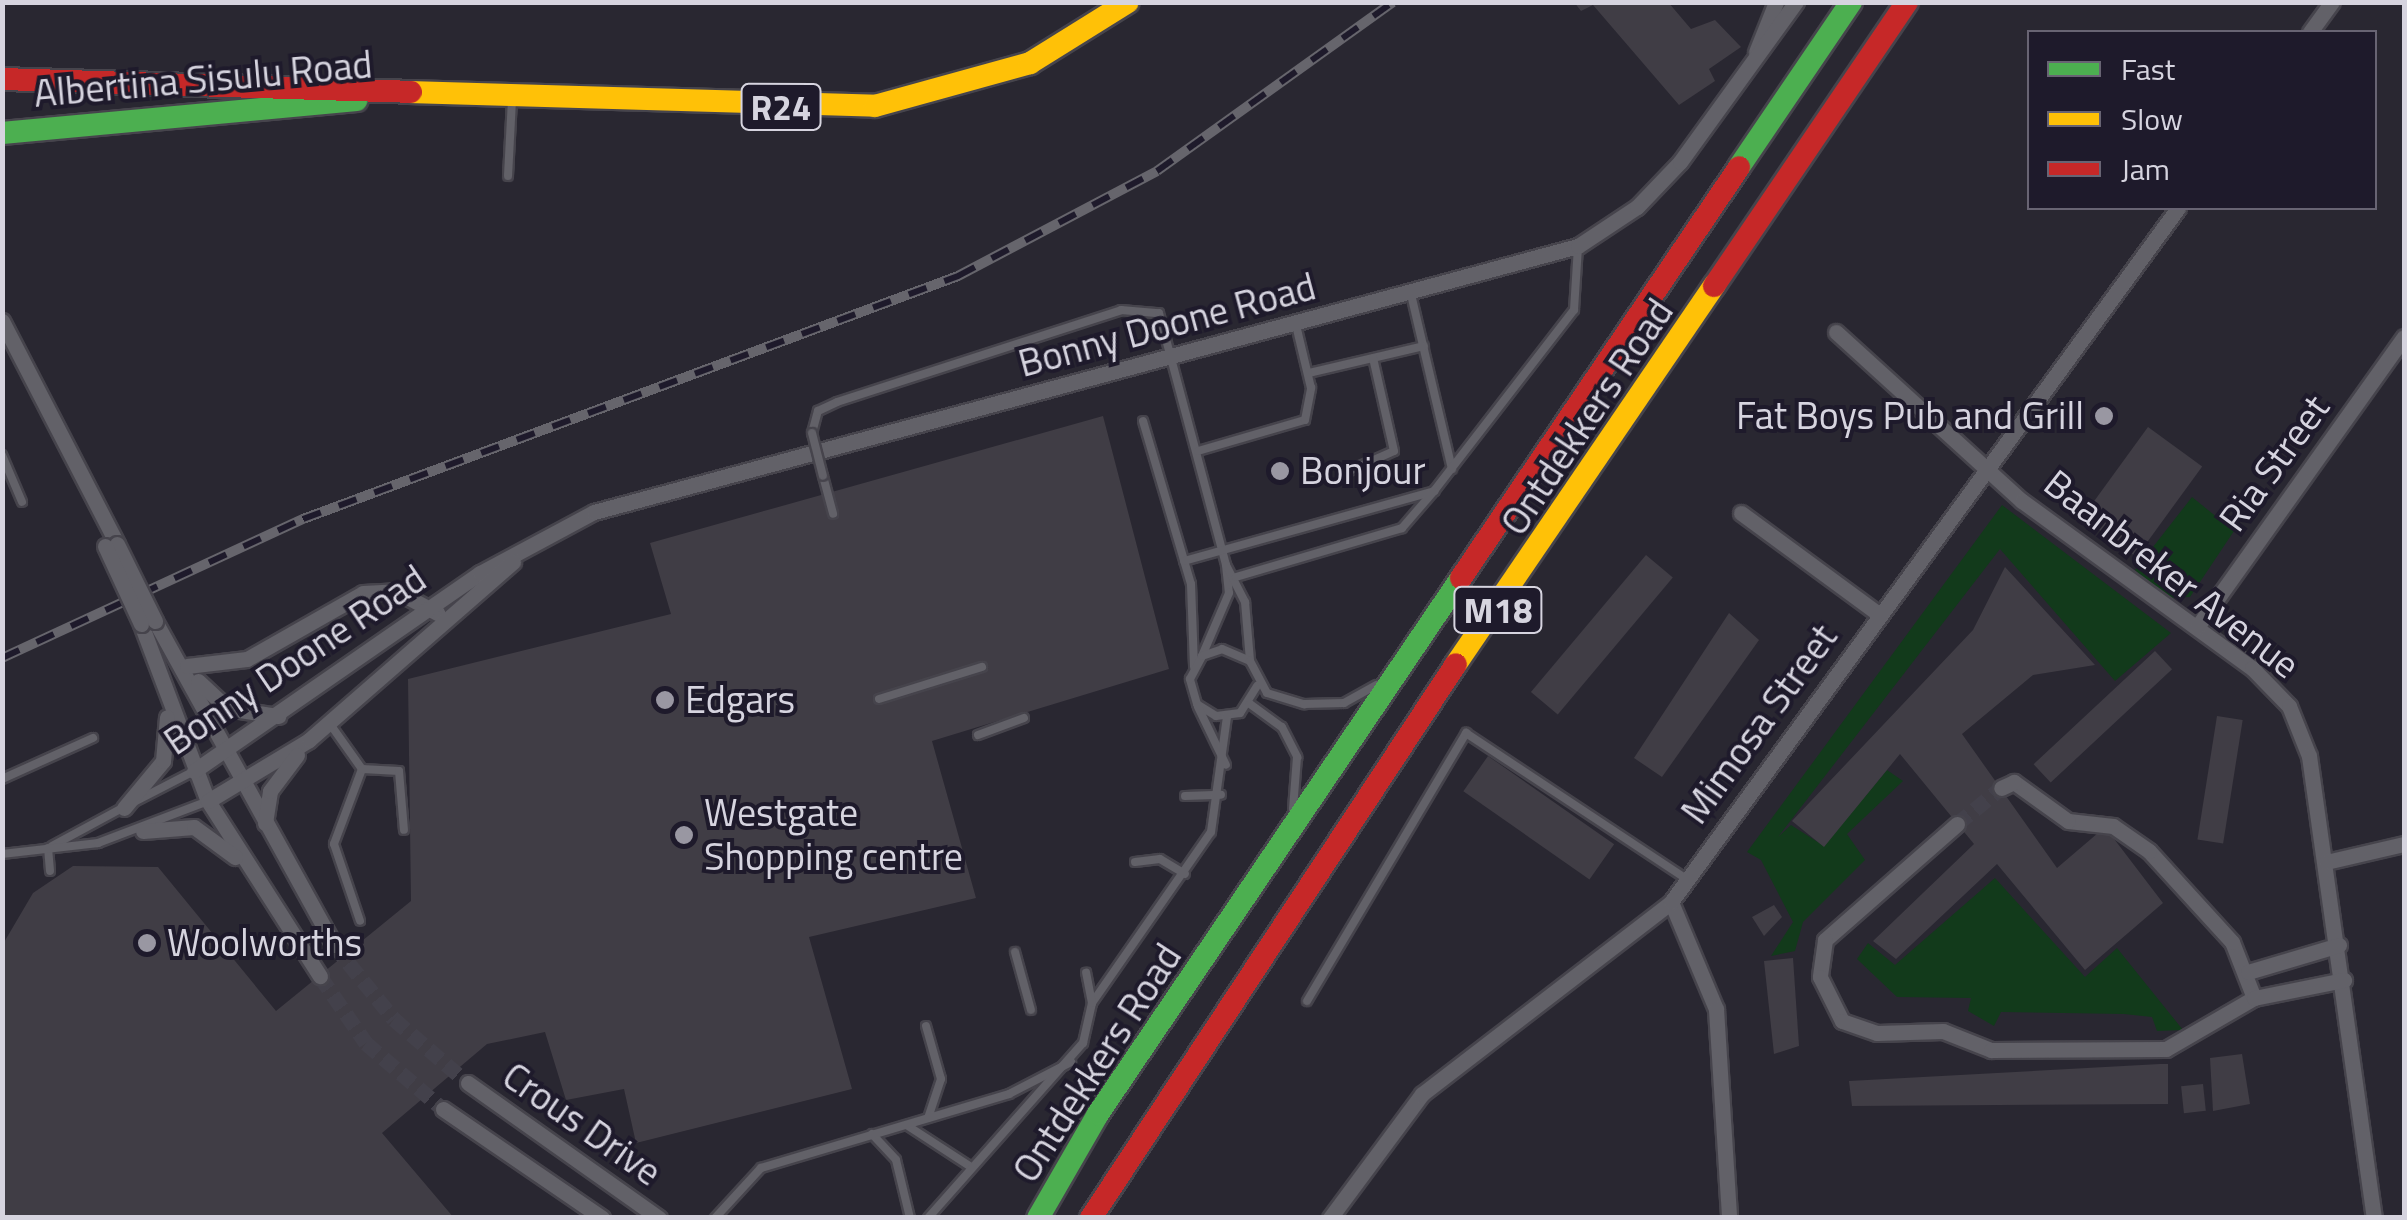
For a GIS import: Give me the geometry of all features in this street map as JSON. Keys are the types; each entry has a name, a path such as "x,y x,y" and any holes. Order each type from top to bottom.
{"main road":[{"name":"Albertina Sisulu Road","path":"2,80 876,106 1030,63 1128,2"},
{"name":"Ontdekkers Road","path":"1038,1218 1098,1114 1415,656 1851,2"},
{"name":"Ontdekkers Road","path":"1091,1218 1254,960 1907,2"},
{"name":"Albertina Sisulu Road","path":"7,136 410,94"}],"street":[{"name":"Bonny Doone Road","path":"1756,52 1776,2"},
{"name":"Bonny Doone Road","path":"194,771 279,716 430,608 523,552 636,498 1176,359 1410,290 1578,246 1638,207 1680,162 1756,52 1796,2"},
{"path":"2311,30 2332,2"},
{"name":"Mimosa Street","path":"1330,1218 1422,1094 1671,902 1987,464 2177,210"},
{"path":"2,320 148,623 165,689 208,801 245,866 320,976"},
{"name":"Baanbreker Avenue","path":"1836,332 1987,464 2022,501 2252,668 2298,721 2339,946 2374,1218"},
{"name":"Ria Street","path":"2197,627 2404,337"},
{"path":"1742,512 1880,615"},
{"name":"Bonny Doone Road","path":"208,801 247,782 330,724 523,552"},
{"path":"187,666 247,659 363,592 396,591 448,622"},
{"path":"148,623 227,708 279,716"},
{"path":"174,651 247,782 264,829 334,945"},
{"path":"331,680 349,708"},
{"path":"124,808 163,760 165,689"},
{"path":"264,829 270,791 308,740"},
{"path":"2000,788 2014,782 2068,821 2121,829 2232,942 2248,972 2254,998"},
{"path":"1957,824 1825,940 1820,977 1842,1021 1877,1033 1943,1031 1992,1050 2166,1049 2254,998 2344,980"},
{"path":"143,830 194,827 245,866"},
{"path":"2326,862 2404,844"},
{"path":"1671,902 1716,1009 1729,1218"},
{"path":"2248,972 2339,946"},
{"name":"Crous Drive","path":"468,1084 659,1218"},
{"name":"Crous Drive","path":"443,1108 602,1218"}],"lane":[{"path":"508,176 512,96"},
{"path":"1236,577 1402,528 1574,310 1578,246"},
{"path":"1410,290 1452,468"},
{"path":"833,514 812,434 823,406 1121,310 1160,313 1176,359 1224,551 1229,592 1194,666"},
{"path":"1198,452 1299,424 1310,410 1309,373 1296,326"},
{"path":"1309,373 1424,346"},
{"path":"1349,471 1394,451 1373,358"},
{"path":"1143,421 1199,627 1194,666 1197,704 1226,765"},
{"path":"2,455 22,502"},
{"path":"1184,561 1434,491"},
{"path":"1226,565 1236,577 1257,686 1250,704 1227,717"},
{"path":"1202,656 1232,650 1250,661"},
{"path":"1257,686 1304,704 1344,702 1415,656"},
{"path":"880,699 982,668"},
{"path":"1197,704 1227,717"},
{"path":"1250,704 1282,728 1298,757 1294,806 1258,886"},
{"path":"928,1218 1070,1062 1092,1004 1185,874 1221,795 1227,717"},
{"path":"978,735 1024,718"},
{"path":"330,724 362,769"},
{"path":"1307,1002 1461,735 1478,733 1687,879"},
{"path":"2,779 93,738"},
{"path":"362,769 399,771 404,830"},
{"path":"360,921 334,844 362,769"},
{"name":"Bonny Doone Road","path":"48,848 194,771"},
{"path":"1186,796 1221,795"},
{"name":"Bonny Doone Road","path":"2,854 143,830 208,801"},
{"path":"48,848 50,871"},
{"path":"1135,862 1160,859 1185,874"},
{"path":"1016,952 1031,1010"},
{"path":"1086,973 1092,1004"},
{"path":"926,1026 942,1079 928,1118"},
{"path":"715,1218 761,1168 1019,1090 1070,1062"},
{"path":"904,1126 934,1136 971,1167"},
{"path":"872,1134 896,1160 910,1218"}],"green space":[{"path":"2192,497 2234,531 2190,597 2163,598 2135,570"},
{"path":"2002,505 2171,633 2115,681 2000,549 1778,837 1791,825 1824,846 1887,770 1903,781 1847,834 1865,860 1803,922 1795,951 1771,956 1793,922 1761,860 1747,852"},
{"path":"1995,878 2085,977 2117,948 2183,1030 2157,1031 2152,1017 2124,1014 2001,1012 1994,1026 1968,1011 1971,998 1897,997 1857,959 1868,943 1895,965"}],"building":[{"path":"1574,2 1668,2 1691,29 1715,20 1741,47 1709,69 1715,81 1679,105 1593,5 1581,11"},
{"name":"Westgate Shopping centre","path":"1103,416 1169,669 932,741 976,898 809,937 852,1089 636,1143 624,1089 566,1100 545,1032 487,1044 382,1133 454,1218 3,1218 3,944 33,893 73,866 158,867 276,1011 411,901 408,679 671,614 650,543"},
{"path":"2148,427 2202,466 2136,557 2082,518"},
{"path":"1646,555 1673,577 1558,715 1531,692"},
{"path":"2005,567 2095,665 2033,675 1962,734 2057,868 2105,827 2163,903 2085,970 1997,864 1896,959 1873,941 1974,844 1900,754 1824,847 1792,821 1973,630"},
{"path":"1729,613 1759,640 1662,777 1634,758"},
{"path":"2155,651 2172,669 2051,782 2034,764"},
{"path":"2217,716 2243,720 2223,844 2197,839"},
{"path":"1488,756 1614,844 1589,880 1463,791"},
{"path":"1774,905 1782,917 1764,936 1752,917"},
{"path":"1793,958 1799,1046 1774,1054 1764,961"},
{"path":"2242,1054 2250,1104 2213,1111 2210,1058"},
{"path":"2168,1064 2168,1104 1852,1106 1849,1081"},
{"path":"2203,1084 2206,1111 2184,1113 2181,1086"}],"tunnel":[{"path":"1957,824 2001,788"},
{"path":"334,945 394,1019 468,1083"},
{"path":"320,976 366,1043 443,1109"}],"railway":[{"path":"2,658 303,519 958,276 1157,171 1393,2"}],"traffic: fast":[{"path":"1739,167 1851,2"},
{"path":"2,133 356,100"},
{"path":"1038,1218 1098,1114 1461,578"}],"traffic: slow":[{"path":"411,92 875,106 1030,63 1128,2"},
{"path":"1456,664 1714,286"}],"traffic: jam":[{"path":"1714,286 1907,2"},
{"path":"2,79 411,92"},
{"path":"1461,578 1739,167"},
{"path":"1091,1218 1456,664"}],"place":[{"name":"Fat Boys Pub and Grill","path":"2104,416"},
{"name":"Bonjour","path":"1280,471"},
{"name":"Edgars","path":"665,700"},
{"name":"Westgate Shopping centre","path":"684,835"},
{"name":"Woolworths","path":"147,943"}]}
